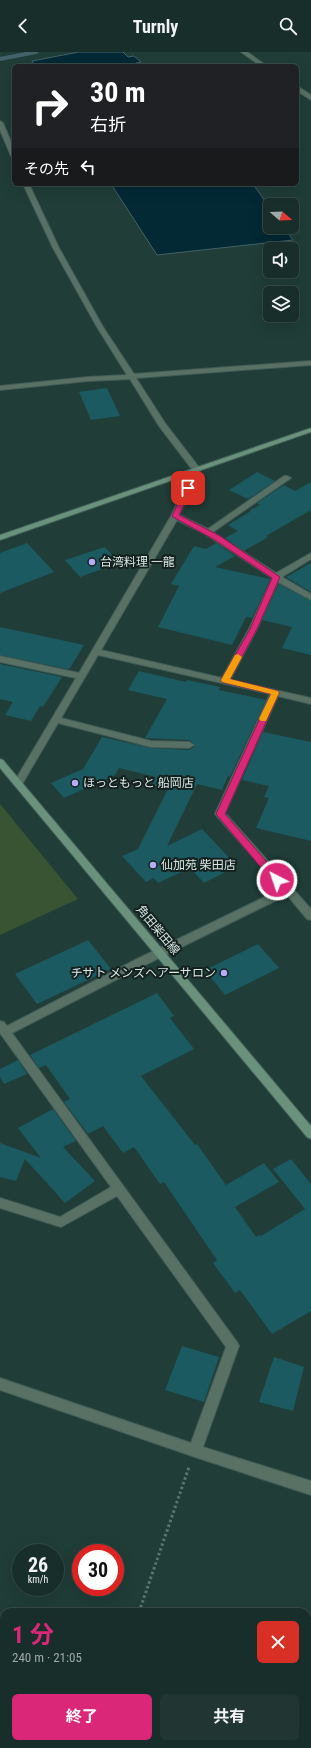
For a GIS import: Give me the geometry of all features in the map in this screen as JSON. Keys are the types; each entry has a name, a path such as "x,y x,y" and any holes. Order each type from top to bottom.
{"main road":[{"path":"0,538 311,430"},
{"name":"角田柴田線","path":"0,762 311,1134"}],"street":[{"path":"244,52 261,64"},
{"path":"299,89 311,98"},
{"path":"0,123 12,151"},
{"path":"27,186 56,248 130,376 162,424 197,470"},
{"path":"0,388 311,362"},
{"path":"208,532 287,478"},
{"path":"18,784 97,652 175,516 188,488"},
{"path":"175,516 208,532 276,577 311,597"},
{"path":"225,680 253,629 276,577 311,555"},
{"path":"97,652 311,700"},
{"path":"0,659 82,676"},
{"path":"275,693 220,814 287,891 311,916"},
{"path":"57,720 151,744 189,745"},
{"path":"195,1451 233,1346 2,1029 287,891"},
{"path":"0,1203 61,1222 119,1189"},
{"path":"0,1384 195,1451 311,1488"}],"path":[{"path":"140,1608 195,1451"}],"green space":[{"path":"0,804 78,899 0,935"}],"water":[{"path":"79,52 123,52 128,57 134,56 141,62 136,63 137,64 34,64 32,61"},
{"path":"112,186 254,186 263,198 263,234 289,234 293,240 263,242 263,243 157,255"}],"building":[{"path":"107,388 120,416 91,420 79,392"},
{"path":"257,472 275,481 248,499 229,490"},
{"path":"311,482 311,510 266,536 268,537 244,551 225,538 238,531 228,525 260,505 257,503 284,485 295,491"},
{"path":"27,543 54,572 0,593 0,553"},
{"path":"216,543 235,556 215,567 270,579 252,618 246,617 232,645 158,627 179,586 171,584 194,546 206,549"},
{"path":"105,547 119,563 80,577 65,560"},
{"path":"311,563 311,592 286,577"},
{"path":"279,584 311,601 311,655 282,648 292,627 262,620"},
{"path":"0,627 84,645 70,668 67,669 0,655"},
{"path":"0,664 62,677 43,707 40,706 31,721 5,715 13,702 0,699"},
{"path":"139,671 186,682 187,680 220,687 219,690 266,700 230,777 228,776 222,790 197,784 167,846 202,829 237,866 204,883 190,868 158,883 154,878 146,882 122,856 138,849 168,789 152,785 156,777 119,768 115,775 64,798 51,783 83,769 102,737 151,748 189,750 195,746 189,740 145,738 167,699 128,690"},
{"path":"263,732 311,742 311,841 256,828 269,798 264,797 269,786 242,780"},
{"path":"88,940 111,969 37,1004 15,974"},
{"path":"258,944 279,968 225,995 205,970"},
{"path":"157,993 174,1016 170,1018 194,1049 141,1076 195,1145 197,1144 226,1185 264,1163 279,1182 235,1207 256,1237 261,1236 305,1209 273,1169 291,1159 311,1184 311,1311 272,1334 240,1290 235,1293 213,1263 217,1260 164,1182 160,1184 134,1147 123,1153 103,1126 88,1134 64,1102 70,1099 46,1065 39,1068 30,1055"},
{"path":"18,1060 27,1074 4,1084 0,1077 0,1069"},
{"path":"53,1109 76,1141 63,1147 95,1181 65,1203 25,1159 16,1181 0,1177 0,1143 41,1158 18,1128"},
{"path":"182,1346 219,1357 204,1402 165,1390"},
{"path":"274,1357 304,1367 293,1411 259,1402"}],"waterway":[{"path":"0,59 36,52"}],"slow traffic":[{"path":"238,657 225,680 275,693 264,719"}],"place":[{"name":"台湾料理 一龍","path":"92,562"},
{"name":"ほっともっと 船岡店","path":"75,783"},
{"name":"仙加苑 柴田店","path":"153,865"},
{"name":"チサト メンズヘアーサロン","path":"224,973"}],"route":[{"path":"188,488 175,516 218,538 276,577 253,629 225,680 275,693 220,814 277,880"}]}
